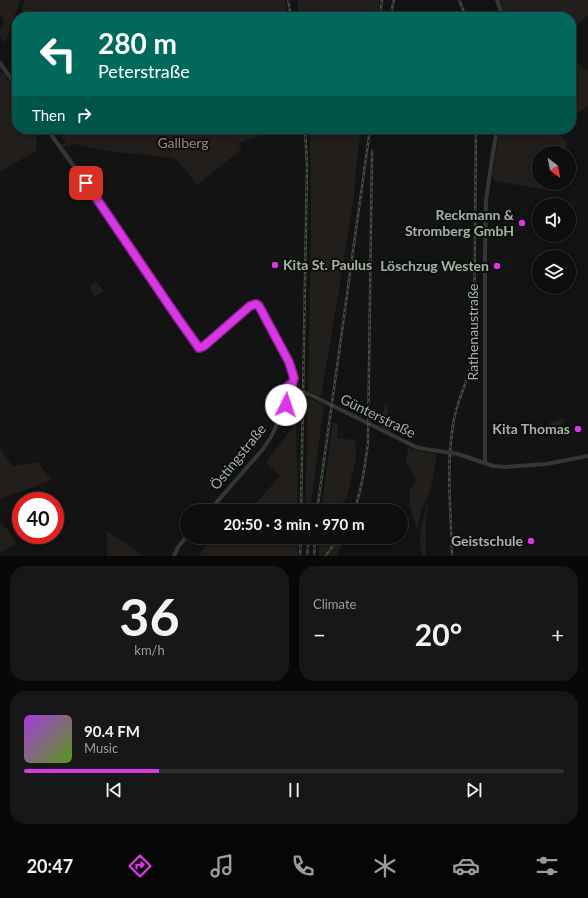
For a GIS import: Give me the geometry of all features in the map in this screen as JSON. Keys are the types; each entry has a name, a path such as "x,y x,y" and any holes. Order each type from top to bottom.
{"street":[{"path":"497,0 501,12"},
{"path":"0,63 12,80"},
{"path":"51,134 197,346 200,348 204,346 250,306 256,304 260,307 288,358 294,378 292,385 289,385 287,388 287,391 290,393 295,389 292,385"},
{"name":"Rathenaustraße","path":"485,463 486,200 496,134"},
{"name":"Günterstraße","path":"295,389 313,396 416,447 454,453 500,467 521,467 546,464 588,456"},
{"name":"Östingstraße","path":"215,504 263,449 271,437 290,393"},
{"path":"174,556 180,544"}],"green space":[{"path":"0,0 20,0 16,12 12,12 12,24 6,42 1,39 0,36 0,30 4,21 0,15"},
{"path":"25,0 285,0 287,12 21,12"},
{"path":"297,0 380,0 379,12 298,12"},
{"path":"500,0 588,0 588,15 576,26 576,12 504,12"},
{"path":"576,62 588,72 588,106 576,114"},
{"path":"1,70 12,85 12,134 35,134 37,142 36,151 0,172"},
{"name":"Gallberg","path":"60,134 266,134 238,143 242,149 197,185 178,161 173,158 108,151 73,144 63,147 61,145 66,142"},
{"path":"310,134 360,134 354,196 321,396 308,392 311,229"},
{"path":"499,134 558,134 567,141 566,146 532,146 532,188 495,181 492,176"},
{"path":"546,190 557,190 557,192"},
{"path":"97,282 104,291 95,296 89,286"},
{"path":"308,397 324,405 311,504 305,504"},
{"path":"386,399 390,433 380,427"},
{"path":"563,419 565,420 557,432 550,433 549,423"},
{"path":"333,422 338,424 337,438 354,440 356,459 346,500 343,504 322,504"},
{"path":"296,423 298,504 255,504 280,476 266,462"},
{"path":"0,448 12,466 37,462 52,480 19,492 12,492 12,495 0,499"},
{"path":"408,448 437,454 430,492 422,509 417,529 409,504 410,489 416,482 414,474 406,463"},
{"path":"428,502 425,542 426,556 422,556 420,538 422,522"},
{"path":"0,523 8,530 12,536 12,544 15,544 0,554"},
{"path":"107,531 139,552 144,556 107,556"},
{"path":"208,544 298,544 298,556 198,556"},
{"path":"319,544 332,544 321,556 319,556"},
{"path":"337,544 342,544 336,556 326,556"}],"railway":[{"path":"288,0 290,12"},
{"path":"381,12 382,0"},
{"path":"391,12 394,0"},
{"path":"459,0 464,12"},
{"path":"301,504 307,165 305,134"},
{"path":"318,504 369,134"},
{"path":"452,556 450,490 451,441 454,418 470,368 474,342 476,134"},
{"path":"357,504 368,442 372,151"},
{"path":"300,556 301,544"},
{"path":"307,556 308,544"},
{"path":"314,556 315,544"},
{"path":"325,556 334,544"}],"place":[{"name":"Reckmann & Stromberg GmbH","path":"522,223"},
{"name":"Kita St. Paulus","path":"275,265"},
{"name":"Löschzug Westen","path":"497,266"},
{"name":"Kita Thomas","path":"578,429"},
{"name":"Geistschule","path":"531,541"}],"route":[{"path":"86,183 199,348 202,348 250,306 256,304 259,306 286,354 294,378 292,385 289,385 287,388 287,391 290,393 286,405"}]}
